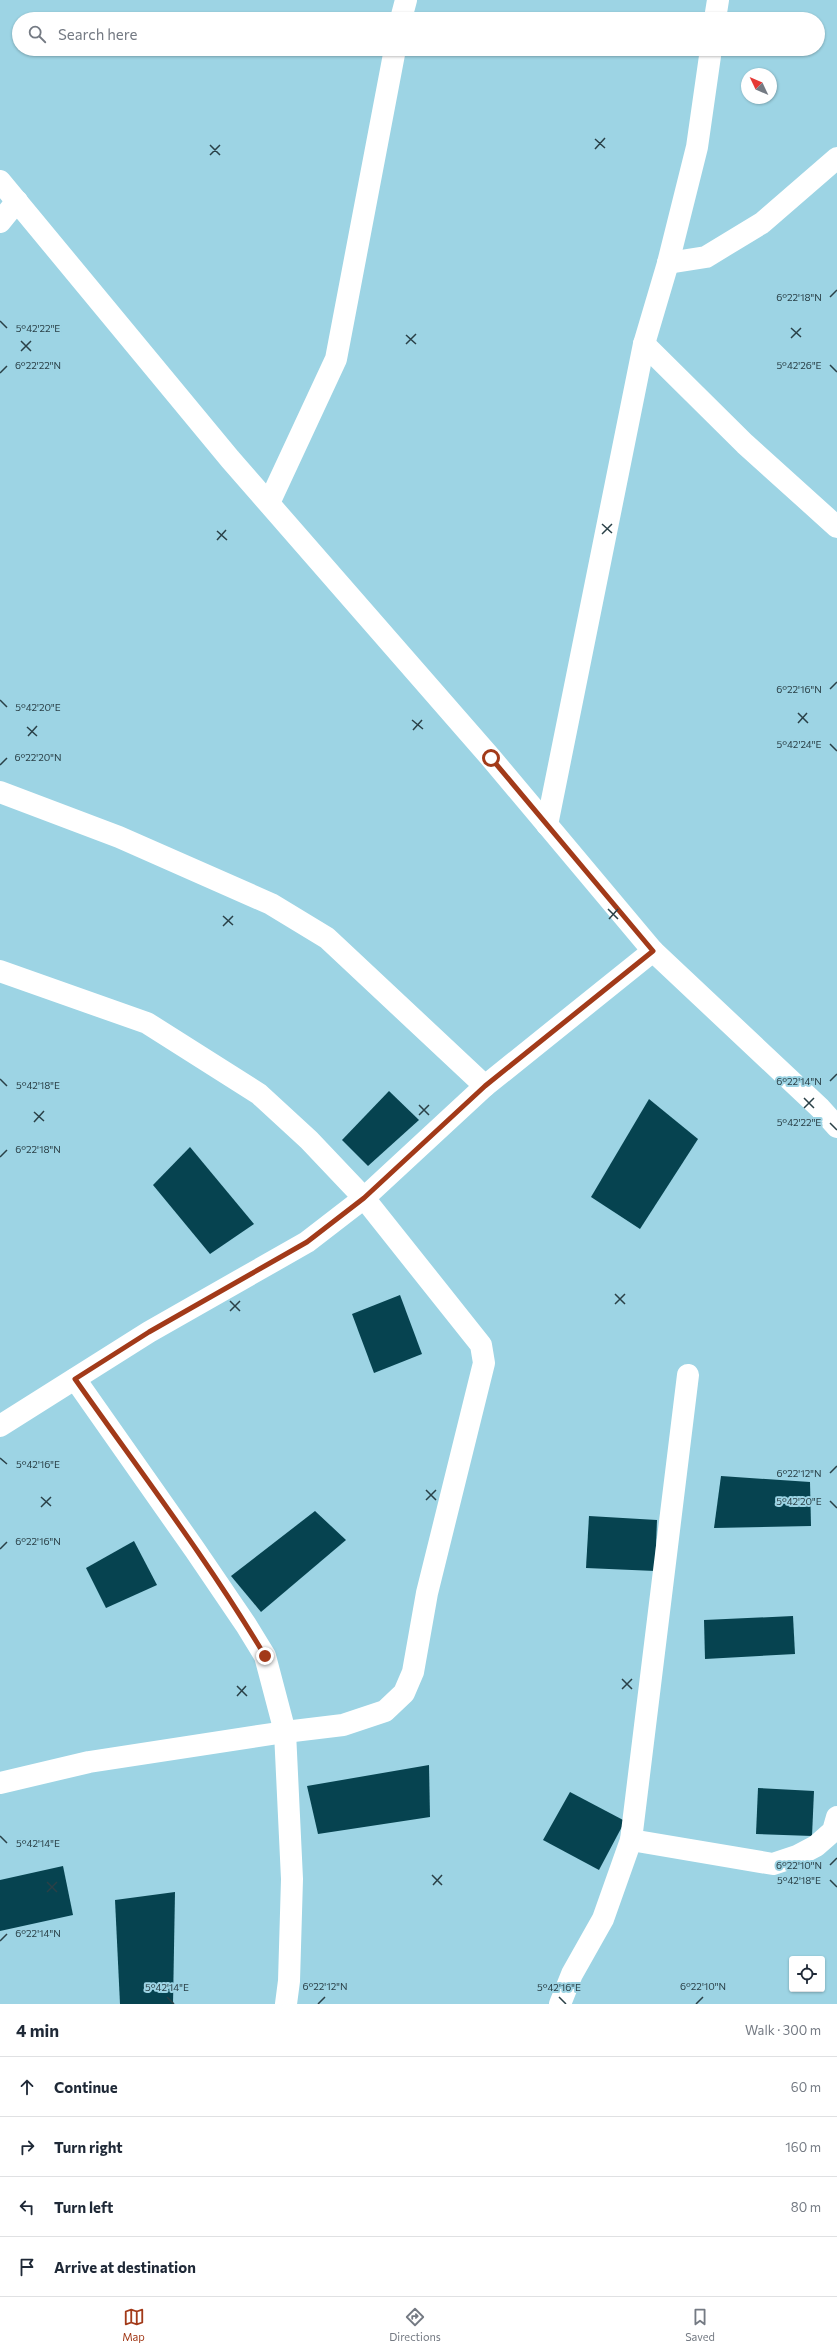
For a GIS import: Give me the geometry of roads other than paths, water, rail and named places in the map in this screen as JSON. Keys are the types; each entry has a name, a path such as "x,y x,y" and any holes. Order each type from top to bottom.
{"street":[{"path":"403,12 406,0"},
{"path":"716,12 718,0"},
{"path":"269,503 336,360 394,56"},
{"path":"547,825 644,344 668,263 696,147 710,56"},
{"path":"668,263 706,257 762,223 837,158"},
{"path":"0,181 269,503 547,825 653,951 820,1108 837,1127"},
{"path":"0,222 17,201"},
{"path":"644,344 745,444 837,527"},
{"path":"0,792 119,837 277,907 327,938 485,1086"},
{"path":"0,1426 149,1332 307,1242 364,1198 485,1086 653,951"},
{"path":"0,971 146,1023 259,1094 309,1140 364,1198 481,1345 484,1363 427,1592 413,1672 404,1694 385,1712 343,1725 285,1732 89,1762 0,1783"},
{"path":"560,2004 572,1974 603,1919 631,1840 688,1375"},
{"path":"75,1379 254,1637 265,1656 285,1732 292,1878 289,1981 286,2004"},
{"path":"631,1840 773,1864 797,1856 816,1846 833,1831 837,1817"}]}
